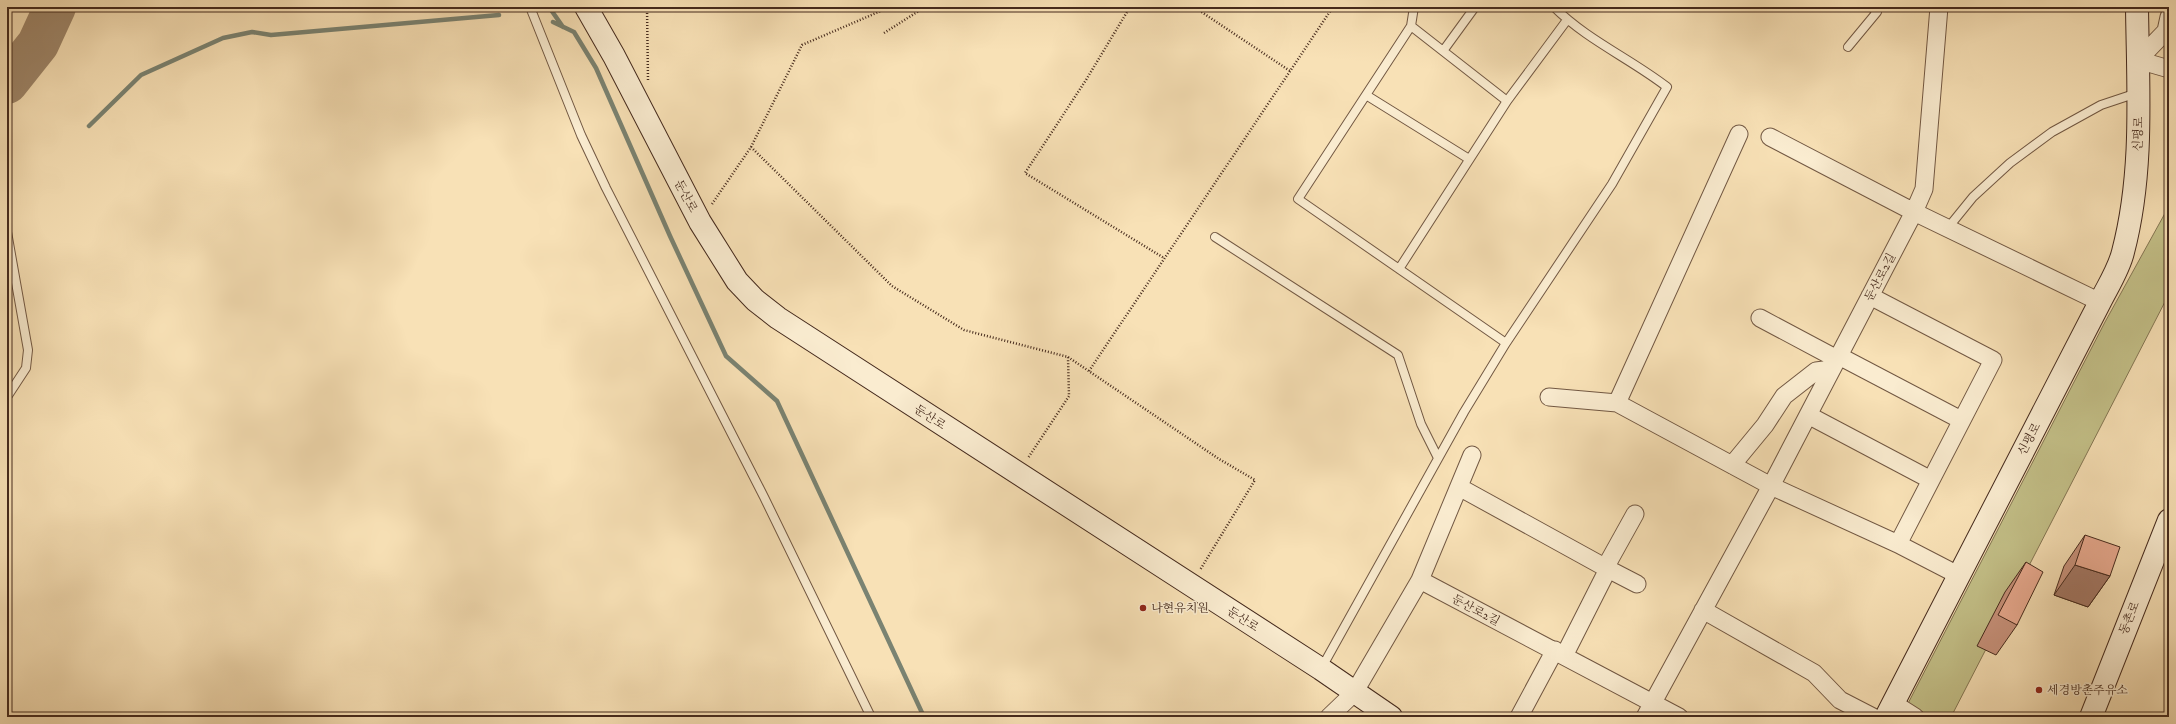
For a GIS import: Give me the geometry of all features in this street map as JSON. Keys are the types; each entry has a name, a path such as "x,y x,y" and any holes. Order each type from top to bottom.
{"street":[{"name":"둔산로","path":"586,7 614,56 700,222 737,281 755,300 778,318 1321,669 1354,693 1378,706 1391,717"},
{"name":"둔산로2길","path":"1645,717 1771,486 1914,212 1924,189 1939,7"},
{"name":"신평로","path":"1890,710 1958,575 2100,302 2123,254 2136,177 2139,93 2137,7"},
{"path":"2169,17 2166,30 2138,60 2169,69"},
{"path":"1617,403 1739,134"},
{"path":"1770,137 1914,212 2100,302"},
{"path":"1870,296 1993,360 1898,544"},
{"path":"1760,318 1836,362 1961,420"},
{"path":"1732,465 1765,425 1784,396 1816,370 1836,362"},
{"path":"1549,397 1617,403 1771,486 1898,544 1958,575"},
{"path":"1808,415 1931,480"},
{"path":"1329,717 1354,693 1420,580 1472,455"},
{"path":"1459,487 1637,584"},
{"path":"1519,717 1559,653 1635,514"},
{"name":"동촌로","path":"2091,717 2169,520"},
{"name":"둔산로2길","path":"1420,580 1679,717"},
{"path":"1703,610 1814,673 1840,700 1873,717"},
{"path":"1890,710 1914,717"}],"lane":[{"path":"530,7 581,135 606,188 761,490 871,717"},
{"path":"1414,7 1411,26 1298,199 1506,343"},
{"path":"1443,51 1475,7"},
{"path":"1321,669 1438,458 1506,343 1612,184 1667,86 1567,20 1554,7"},
{"path":"1848,47 1877,12 1871,7"},
{"path":"1399,269 1506,101 1567,20"},
{"path":"1411,26 1506,101"},
{"path":"1947,228 1973,198 2010,163 2052,132 2101,105 2139,93"},
{"path":"1366,95 1469,159"},
{"path":"7,232 28,350 26,368 7,397"},
{"path":"1215,236 1398,355 1421,424 1438,458"}],"path":[{"path":"647,7 648,86"},
{"path":"700,222 751,146 802,45 890,7"},
{"path":"884,33 925,7"},
{"path":"1130,7 1086,80 1025,173 1164,258"},
{"path":"1194,7 1290,71"},
{"path":"1089,371 1333,7"},
{"path":"751,146 892,286 964,330 1068,357 1219,459 1255,480 1191,586"},
{"path":"1018,474 1069,396 1068,357"}],"shaded area":[{"path":"2169,206 2169,294 1951,717 1901,717 2105,322"}],"building":[{"path":"2085,535 2120,547 2110,576 2075,565"},
{"path":"2026,562 2043,572 2017,625 1998,615"}],"waterway":[{"path":"549,7 563,27"},
{"path":"89,126 141,75 223,38 252,32 271,35 499,15"},
{"path":"553,22 574,32 596,68 670,236 726,356 777,401 924,717"}],"taxiway":[{"path":"7,83 38,44 55,7"}],"place":[{"name":"나현유치원","path":"1143,608"},
{"name":"세경방촌주유소","path":"2039,690"}]}
